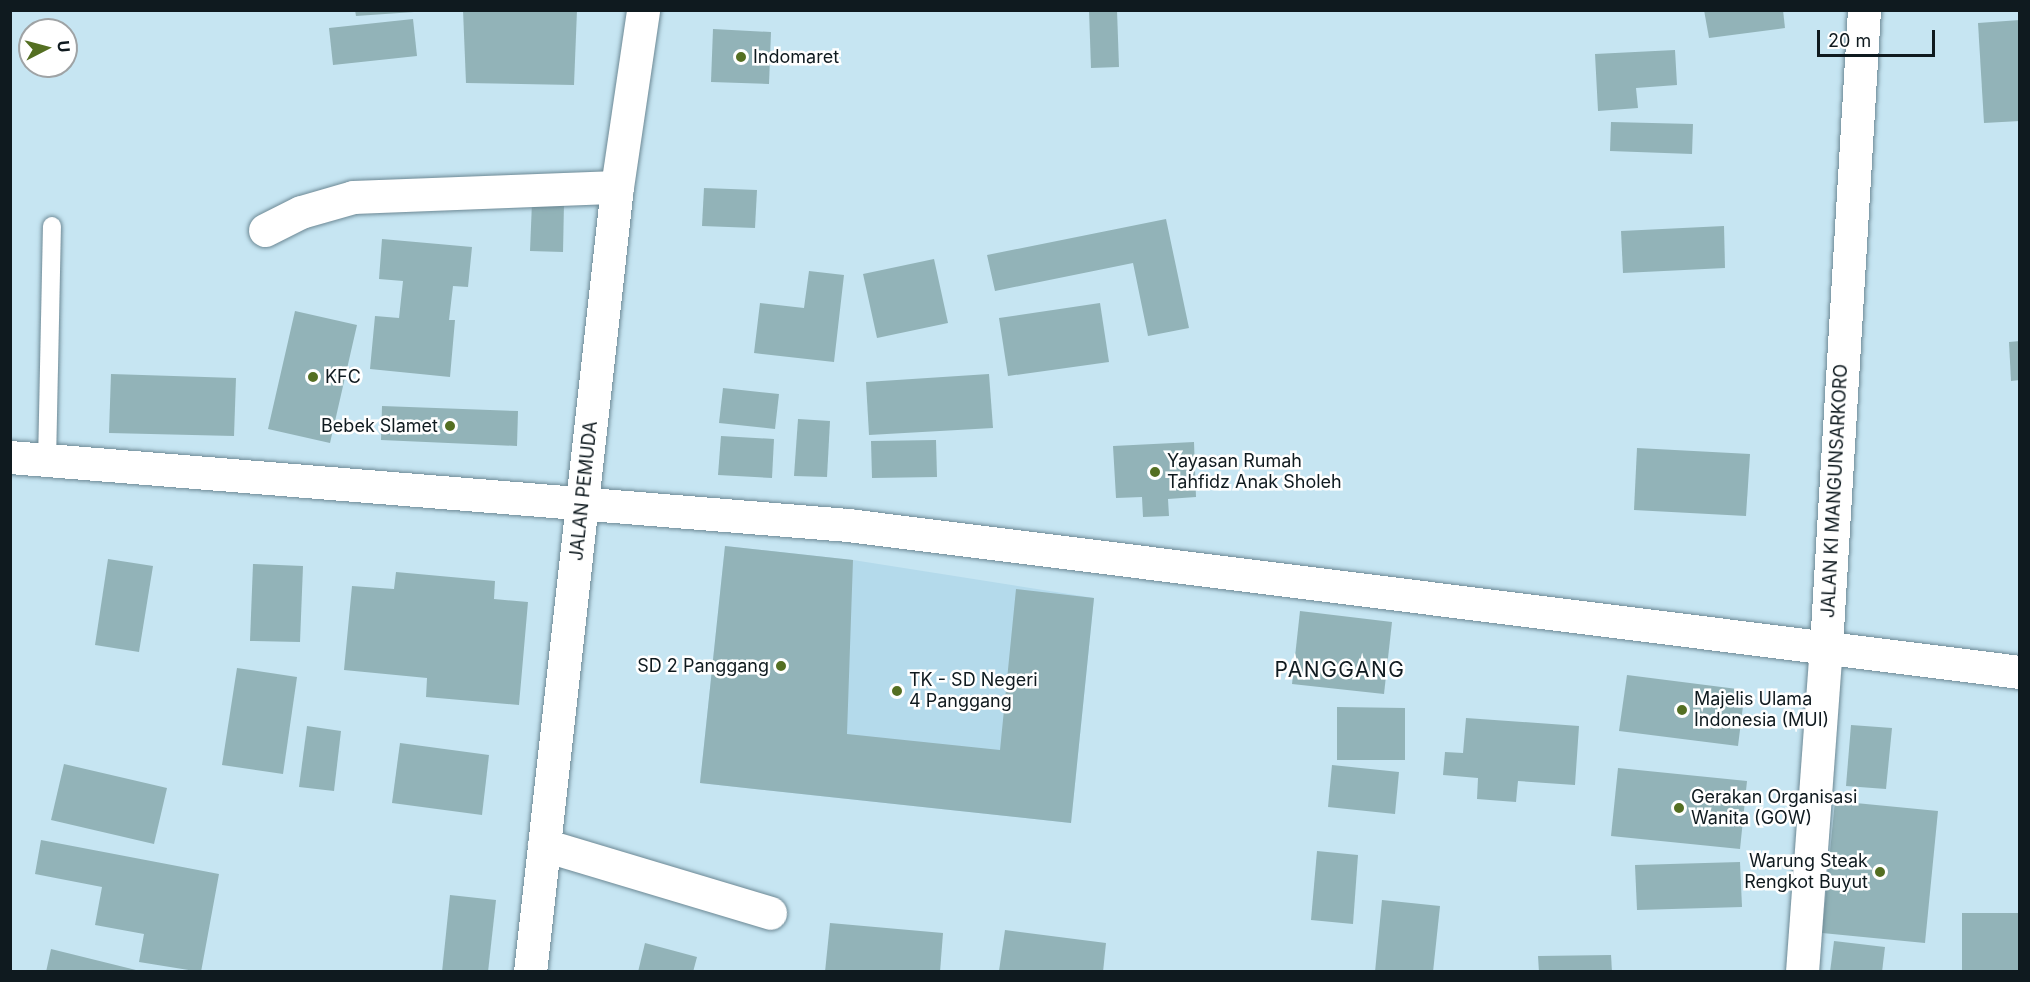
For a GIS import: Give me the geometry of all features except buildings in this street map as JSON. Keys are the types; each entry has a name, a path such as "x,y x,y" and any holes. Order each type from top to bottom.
{"main road":[{"name":"JALAN PEMUDA","path":"530,972 617,187 643,10"},
{"name":"JALAN KI MANGUNSARKORO","path":"1802,972 1826,646 1864,10"},
{"path":"265,230 301,212 353,197 617,187"},
{"path":"10,457 47,463 848,525 2019,672"},
{"path":"544,845 770,913"}],"lane":[{"path":"47,463 52,226"}],"shaded area":[{"name":"TK - SD Negeri 4 Panggang","path":"725,546 853,560 1094,598 1071,823 700,783"}],"place":[{"name":"Indomaret","path":"741,57"},
{"name":"KFC","path":"313,377"},
{"name":"Bebek Slamet","path":"450,426"},
{"name":"Yayasan Rumah Tahfidz Anak Sholeh","path":"1155,472"},
{"name":"SD 2 Panggang","path":"781,666"},
{"name":"TK - SD Negeri 4 Panggang","path":"897,691"},
{"name":"Majelis Ulama Indonesia (MUI)","path":"1682,710"},
{"name":"Gerakan Organisasi Wanita (GOW)","path":"1679,808"},
{"name":"Warung Steak Rengkot Buyut","path":"1880,872"}],"district":[{"name":"PANGGANG","path":"1340,670"}]}
